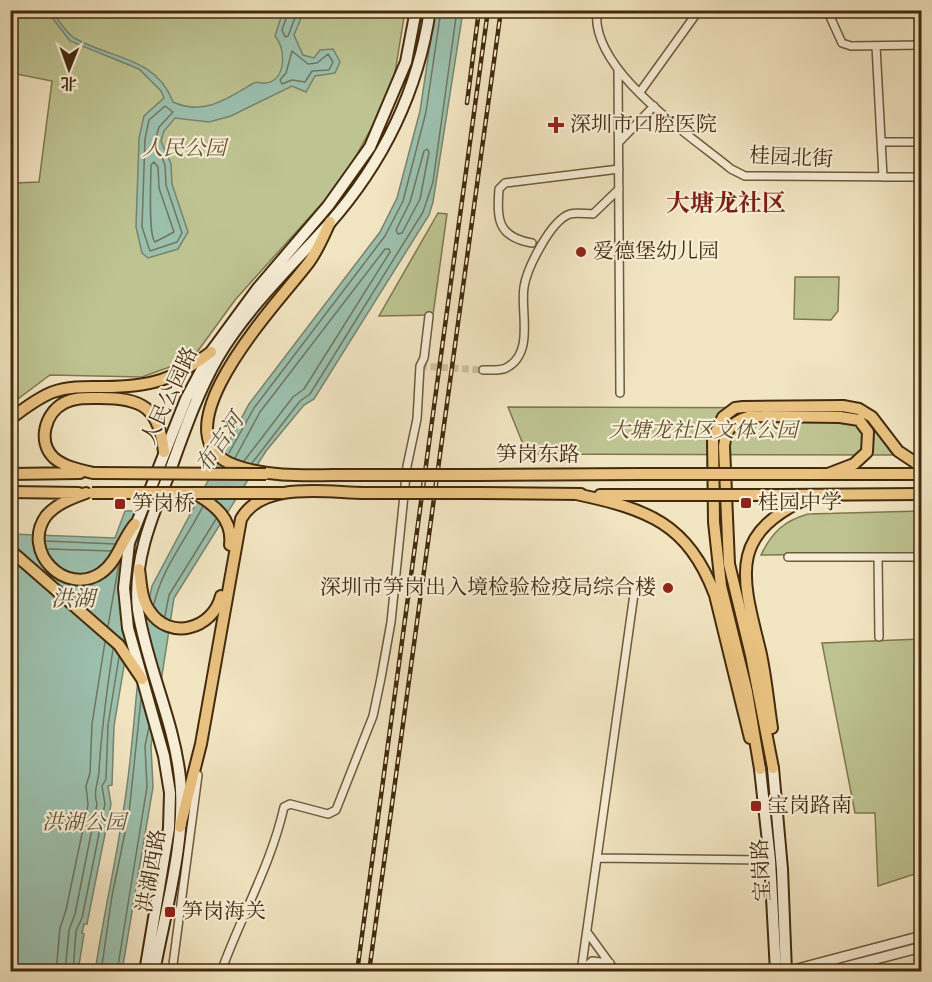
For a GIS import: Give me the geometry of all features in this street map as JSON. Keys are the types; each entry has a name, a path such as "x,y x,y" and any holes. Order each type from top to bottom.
{"main road":[{"name":"人民公园路","path":"168,777 129,628 124,588 126,563 135,524 193,383 211,352 258,288 328,206 370,147 406,62 416,10"},
{"name":"人民公园路","path":"180,776 140,625 137,602 139,569 153,513 196,403 218,357 264,297 330,222 365,177 392,132 417,71 430,10"},
{"path":"266,474 233,465 217,454 212,444 207,415 222,382 251,334 308,264 330,222"},
{"path":"10,419 37,400 62,389 135,387 165,380 191,367 211,352"},
{"path":"93,473 62,463 52,455 46,445 45,433 54,410 76,398 128,398 140,403 157,422 162,433 164,452"},
{"path":"760,769 749,702 721,586 716,552 713,447 718,424 728,411 743,407 851,407 873,417 898,451 921,467"},
{"path":"773,768 751,655 729,564 724,447 727,430 739,419 751,416 840,417 859,420 868,432 867,452 855,464 828,474"},
{"path":"10,474 266,474"},
{"name":"笋岗东路","path":"266,474 921,474"},
{"path":"10,492 282,493"},
{"path":"89,493 52,510 46,517 40,534 43,557 54,572 74,580 86,579 106,568 135,524"},
{"path":"180,827 201,744 230,542 229,525 216,508 194,493"},
{"path":"139,569 144,601 152,615 168,626 192,627 214,613 221,597 238,526 244,513 258,502 282,493"},
{"name":"笋岗东路","path":"282,493 921,494"},
{"path":"576,494 646,513 671,528 685,541 707,573 715,595 745,722 760,769"},
{"path":"773,768 767,688 748,606 746,560 759,532 769,520 779,512 814,495"},
{"path":"10,550 119,645 142,679"},
{"name":"宝岗路","path":"773,768 783,869 786,971"},
{"name":"宝岗路","path":"760,769 770,860 776,972"},
{"name":"洪湖西路","path":"154,972 180,827 180,776"},
{"name":"洪湖西路","path":"145,972 169,828 168,777"}],"street":[{"name":"桂园北街","path":"597,10 600,41 618,69 654,105 731,169 745,176 921,177"},
{"path":"640,92 699,10"},
{"path":"826,10 842,43 851,46 921,45"},
{"path":"876,46 878,128 882,142 883,177"},
{"path":"618,69 620,393"},
{"path":"619,142 654,105"},
{"path":"882,142 921,142"},
{"path":"532,243 517,241 508,233 499,219 499,189 505,183 619,169"},
{"path":"483,370 504,369 516,360 523,342 524,286 542,246 557,223 569,214 593,214 619,189"},
{"path":"221,972 235,930 276,842 284,807 290,804 328,814 336,810 373,716 391,622 407,466 417,419 420,366 424,358 429,316"},
{"path":"878,557 879,637"},
{"path":"788,558 921,557"},
{"path":"581,972 635,587"},
{"path":"172,972 201,744"},
{"path":"598,858 770,860"},
{"path":"587,932 616,972"},
{"path":"786,971 921,936"},
{"path":"826,972 921,947"},
{"path":"581,972 592,961 610,963"}],"green space":[{"name":"人民公园","path":"11,11 405,11 392,91 342,181 235,300 192,359 142,377 50,375 11,404 11,215 15,183 39,182 52,81 11,73"},
{"path":"438,213 447,214 433,315 379,316"},
{"path":"795,277 839,277 838,311 831,320 794,319"},
{"name":"大塘龙社区文体公园","path":"508,407 853,408 863,413 898,455 527,454"},
{"path":"921,511 921,553 761,555 780,528 808,514"},
{"path":"921,639 921,872 878,886 875,813 855,813 822,643"}],"water":[{"path":"47,11 52,11 72,37 132,61 156,76 173,102 184,106 214,104 254,83 272,81 281,70 281,48 275,36 283,11 304,11 294,35 303,55 314,58 320,50 333,49 340,62 335,73 315,76 306,92 292,86 231,116 209,122 175,118 164,131 161,141 171,164 172,184 188,232 178,249 148,258 142,253 136,227 139,138 144,116 164,98 161,91 139,69 70,41"},
{"path":"435,11 463,11 433,202 429,215 314,399 304,405 266,451 174,598 151,746 153,787 122,971 95,972 120,833 142,643 152,586 249,404 380,232 397,198 420,111"},
{"name":"洪湖","path":"125,511 150,511 114,726 112,785 108,786 111,804 87,924 84,924 82,933 84,934 78,971 11,972 11,534 115,538"}],"tunnel":[{"path":"420,366 483,370"}],"railway":[{"path":"467,103 479,10"},
{"path":"357,972 488,10"},
{"path":"369,972 501,10"}],"place":[{"name":"深圳市口腔医院","path":"556,125"},
{"name":"爱德堡幼儿园","path":"581,252"},
{"name":"桂园中学","path":"746,503"},
{"name":"笋岗桥","path":"120,504"},
{"name":"深圳市笋岗出入境检验检疫局综合楼","path":"668,588"},
{"name":"宝岗路南","path":"756,806"},
{"name":"笋岗海关","path":"170,912"}],"district":[{"name":"大塘龙社区","path":"726,204"}],"water label":[{"name":"布吉河","path":"220,443"}],"park label":[{"name":"洪湖公园","path":"84,823"}]}
